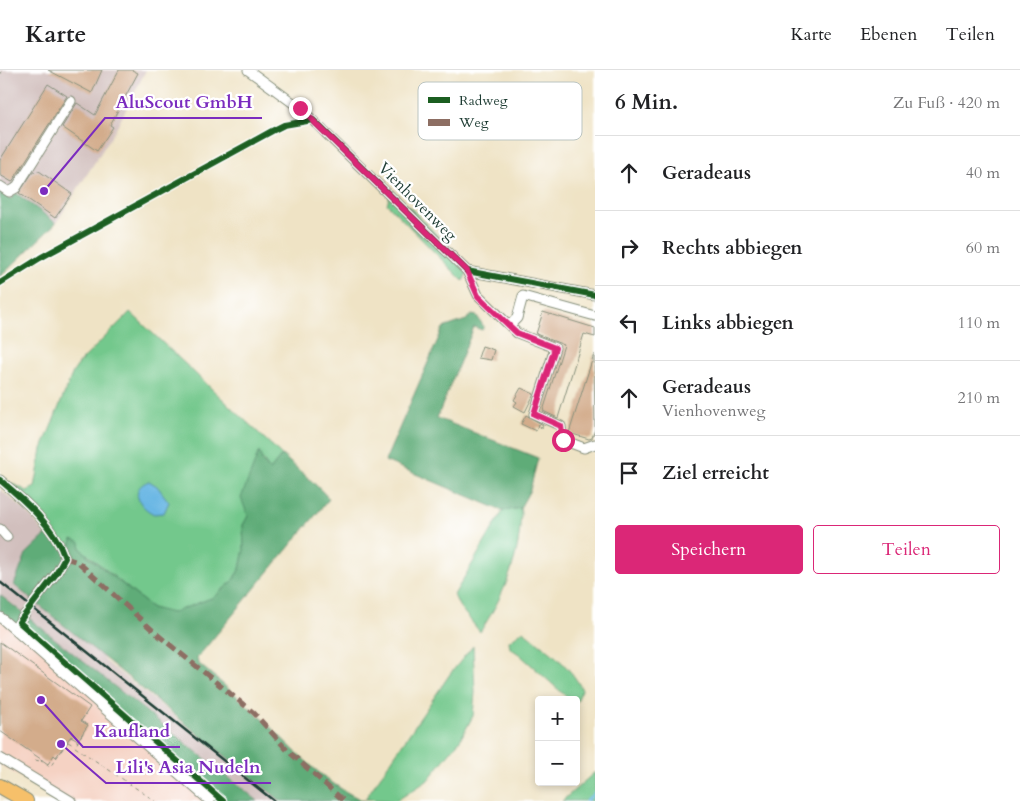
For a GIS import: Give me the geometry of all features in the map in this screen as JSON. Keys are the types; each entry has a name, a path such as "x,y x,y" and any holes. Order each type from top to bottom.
{"highway":[{"path":"0,786 26,801"}],"street":[{"name":"Vienhovenweg","path":"248,70 300,108 467,271"},
{"path":"0,186 9,192 16,188 71,101"},
{"path":"467,271 595,295"},
{"path":"467,271 480,298 517,333 555,348 534,414 561,426 563,440 584,448 595,444"},
{"path":"510,325 517,318 522,296 595,316"},
{"path":"0,480 32,510 50,531 65,558 56,574 34,602"},
{"path":"0,530 7,536"},
{"path":"14,629 25,614"},
{"path":"0,618 210,801"},
{"path":"0,758 71,801"}],"path":[{"path":"0,75 3,70"},
{"path":"75,747 83,733"},
{"path":"35,760 41,760 50,767 71,737 78,742"},
{"path":"68,742 155,801"}],"shaded area":[{"path":"0,70 146,70 116,129 56,223 16,193 11,199 0,192"},
{"path":"0,489 26,511 46,535 40,542 105,661 281,801 258,801 0,595"},
{"path":"0,612 61,664 213,801 60,801 0,765"}],"green space":[{"path":"392,189 469,269 463,281 387,204"},
{"path":"0,192 11,199 16,193 56,223 0,277"},
{"path":"130,312 282,455 270,470 258,453 254,466 248,516 243,525 244,549 240,569 232,582 214,597 172,613 152,608 81,549 69,555 35,510 9,482 27,491 35,487 42,449 73,372 81,361"},
{"path":"472,315 477,316 484,327 482,330 474,327 437,418 538,458 530,490 520,508 503,511 385,461 443,328 466,320"},
{"path":"259,452 263,462 270,470 282,455 329,499 197,658 198,663 256,713 321,774 335,785 365,801 281,801 14,585 26,554 46,535 69,554 72,539 80,542 81,549 89,557 152,608 172,613 214,597 232,582 240,569 244,549 243,525 248,516 241,498"},
{"path":"520,508 518,541 512,568 495,607 480,632 459,606 454,595 503,511"},
{"path":"0,595 258,801 213,801 61,664 0,612"},
{"path":"523,631 540,643 571,672 582,690 579,696 566,696 510,648 509,641"},
{"path":"473,646 475,692 473,716 460,740 427,781 396,801 365,799 450,674"},
{"path":"595,772 595,801 562,801 580,786"}],"water":[{"path":"149,481 157,486 169,502 164,513 154,514 140,503 137,493 143,484"}],"building":[{"path":"48,70 102,70 92,93"},
{"path":"119,70 132,70 138,73 110,125 113,127 97,151 62,127 77,103 95,115"},
{"path":"48,84 67,96 12,182 0,175 0,160"},
{"path":"39,171 72,194 55,218 19,193 33,172"},
{"path":"543,312 595,328 595,337 584,334 558,418 543,411 564,345 536,334"},
{"path":"482,346 494,350 491,360 478,358"},
{"path":"594,354 595,429 592,438 589,439 569,433"},
{"path":"521,388 534,394 525,412 514,406 517,402 514,400"},
{"path":"526,415 543,425 542,428 538,427 539,424 536,431 521,424"},
{"path":"0,642 90,707 81,721 88,725 78,740 71,736 56,757 54,755 48,764 0,731"}],"waterway":[{"path":"586,801 595,793"}],"tunnel":[{"path":"25,614 34,602"}],"railway":[{"path":"0,582 274,801"}],"marked path":[{"path":"65,558 78,562 158,635 254,713 288,751 344,801"}],"cycle path":[{"path":"0,283 40,258 272,131 284,125 313,120 467,271 595,295"},
{"path":"0,480 38,515 54,536 65,558 56,574 19,622 223,801"}],"place":[{"name":"AluScout GmbH","path":"44,191"},
{"name":"Kaufland","path":"41,700"},
{"name":"Lili's Asia Nudeln","path":"61,744"}],"route":[{"path":"300,108 360,164 467,271 478,296 492,310 517,333 555,348 534,414 561,426 563,440"}]}
